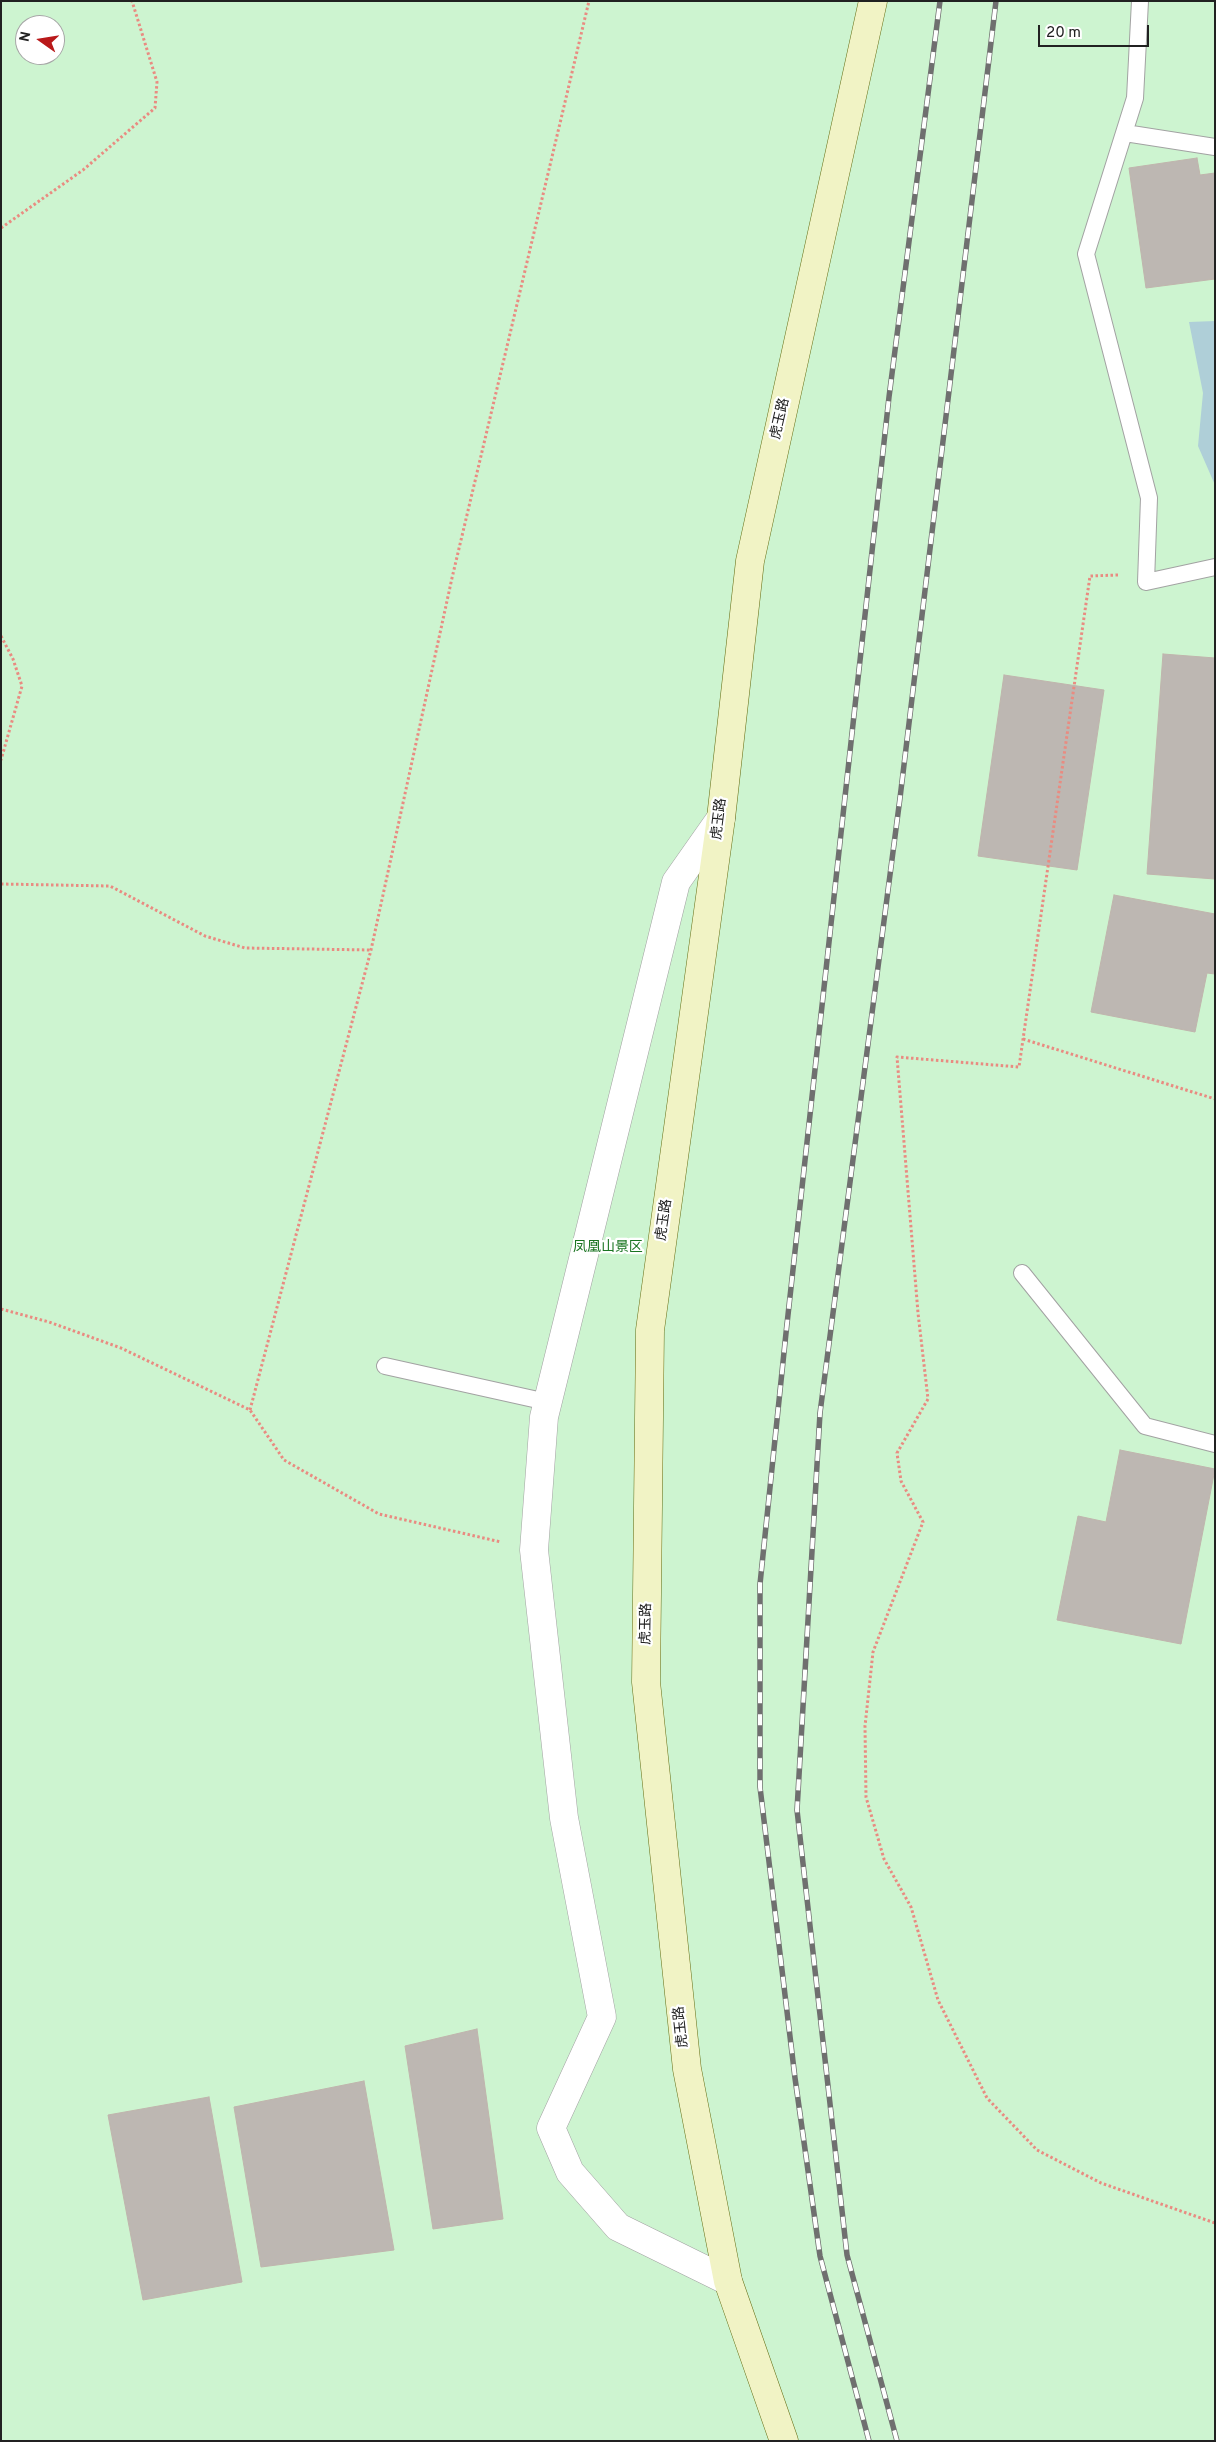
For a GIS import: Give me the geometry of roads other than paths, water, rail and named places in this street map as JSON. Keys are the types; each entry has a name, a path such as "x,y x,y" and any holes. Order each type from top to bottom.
{"street":[{"name":"虎玉路","path":"784,2441 728,2281 687,2069 646,1682 650,1330 721,818 750,561 873,1"},
{"path":"721,818 676,882 547,1402 544,1417 534,1550 564,1818 602,2017 551,2128 570,2172 618,2227 728,2281"}],"lane":[{"path":"1140,1 1135,98 1086,254 1148,498 1146,582 1215,567"},
{"path":"1125,133 1215,147"},
{"path":"1022,1274 1145,1426 1215,1444"},
{"path":"385,1366 547,1402"}],"water":[{"path":"1215,321 1215,485 1198,446 1203,393 1189,322"}],"railway":[{"path":"869,2441 820,2256 795,2078 760,1787 760,1584 889,397 940,1"},
{"path":"897,2441 847,2255 797,1810 820,1413 900,798 996,1"}],"park label":[{"name":"凤凰山景区","path":"608,1248"}]}
